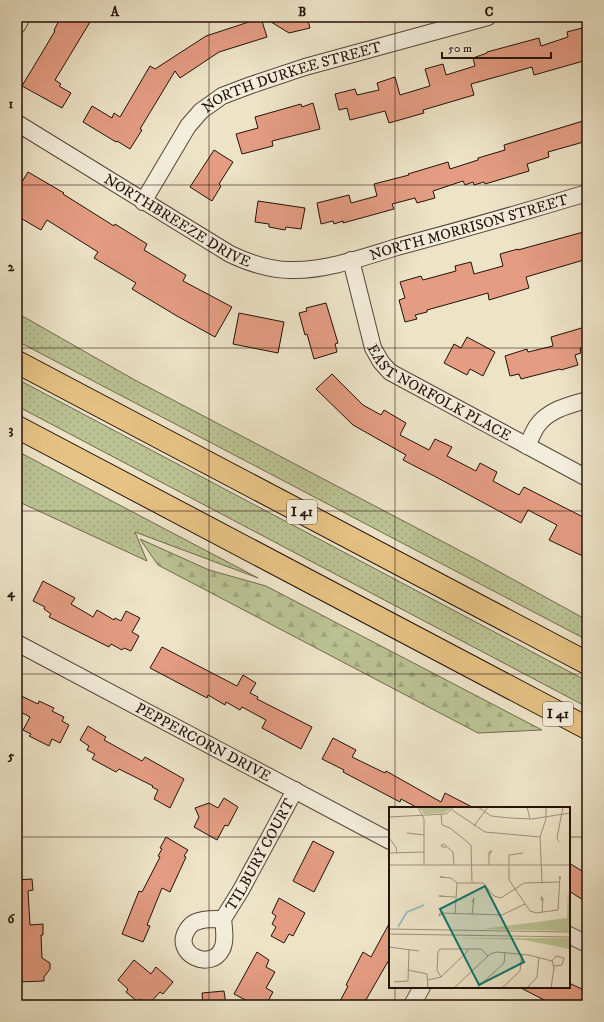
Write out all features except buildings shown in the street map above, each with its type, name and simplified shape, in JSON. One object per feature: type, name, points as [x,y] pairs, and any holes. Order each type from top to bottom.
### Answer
[{"type":"highway","name":"I 41","points":[[17,362],[587,663]]},
{"type":"highway","name":"I 41","points":[[17,426],[587,728]]},
{"type":"street","points":[[17,26],[22,17]]},
{"type":"street","name":"NORTH DURKEE STREET","points":[[143,202],[188,126],[201,111],[222,96],[305,67],[488,17]]},
{"type":"street","name":"NORTHBREEZE DRIVE","points":[[17,123],[143,202],[230,254],[254,264],[268,268],[310,270],[351,260]]},
{"type":"street","name":"NORTH MORRISON STREET","points":[[351,260],[587,193]]},
{"type":"street","name":"EAST NORFOLK PLACE","points":[[351,260],[373,348],[381,362],[390,372],[587,478]]},
{"type":"street","points":[[527,446],[537,426],[554,411],[587,400]]},
{"type":"street","name":"PEPPERCORN DRIVE","points":[[17,643],[389,840]]},
{"type":"street","name":"TILBURY COURT","points":[[223,919],[241,890],[295,790]]},
{"type":"street","points":[[570,936],[587,944]]},
{"type":"street","points":[[412,1005],[421,988]]},
{"type":"green space","points":[[17,313],[133,379],[474,558],[587,620],[587,640],[17,341]]},
{"type":"green space","points":[[17,379],[587,681],[587,707],[17,406]]},
{"type":"green space","points":[[17,451],[258,578],[135,532],[147,561],[17,501]]},
{"type":"green space","points":[[140,539],[209,570],[266,586],[542,730],[478,733],[158,565]]}]
